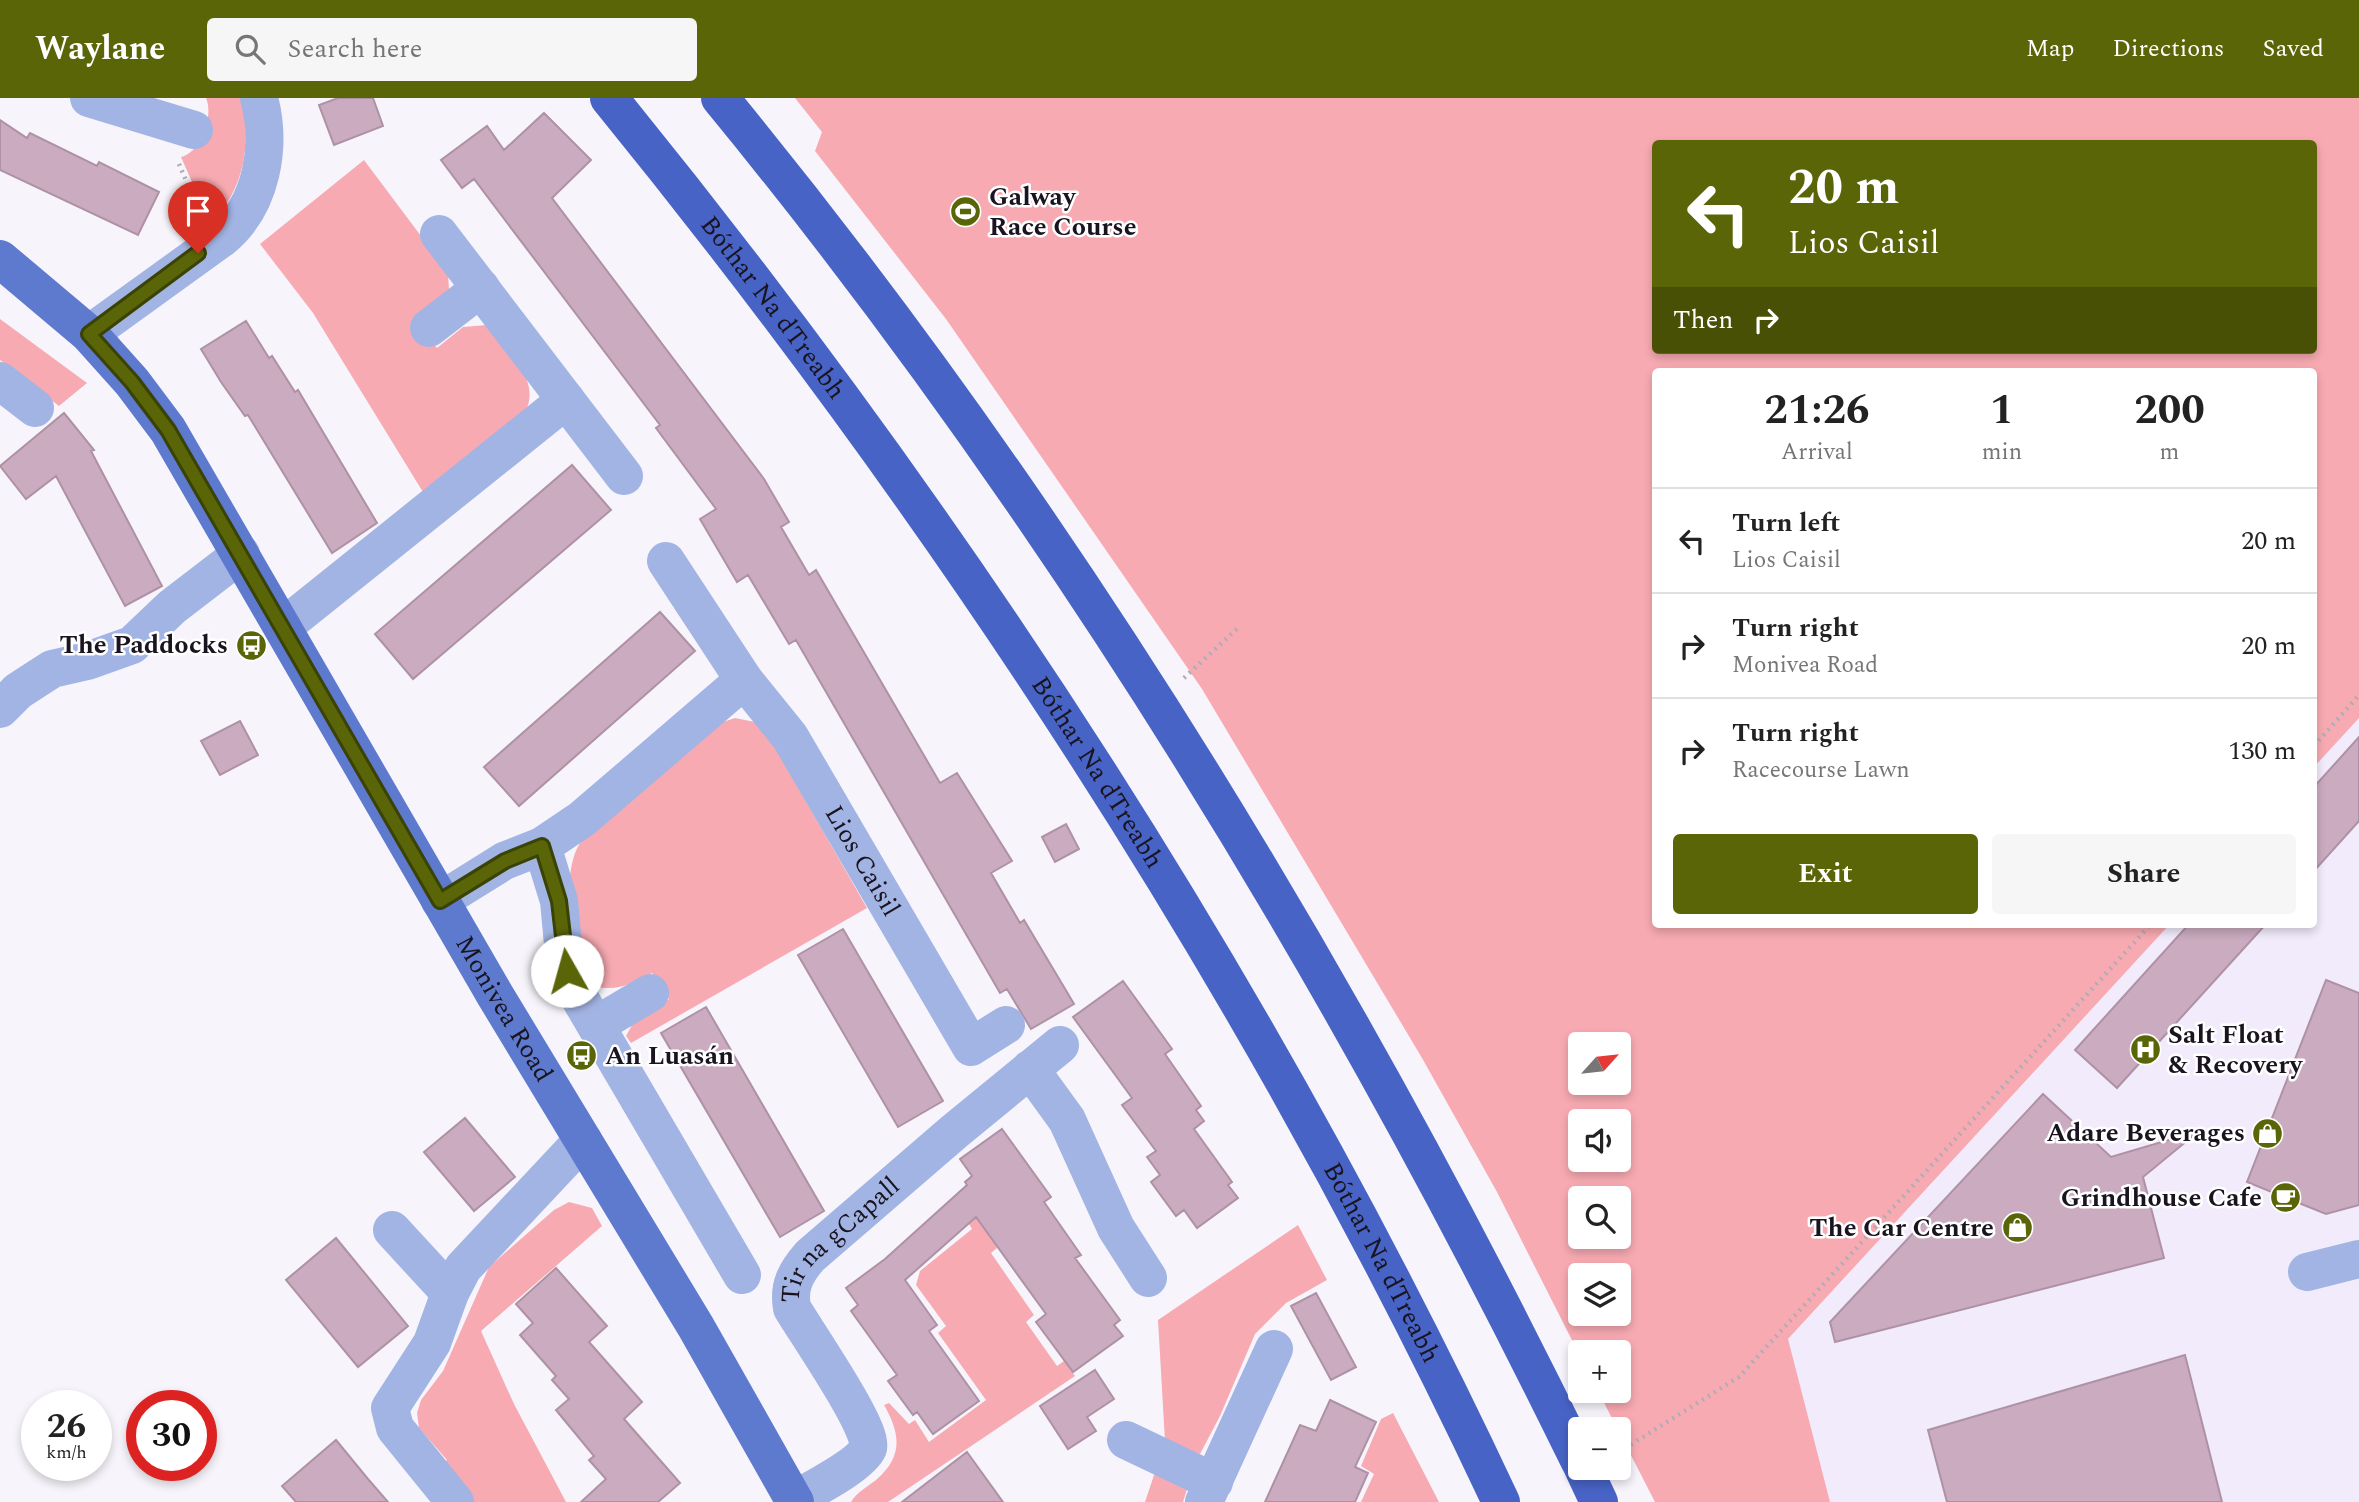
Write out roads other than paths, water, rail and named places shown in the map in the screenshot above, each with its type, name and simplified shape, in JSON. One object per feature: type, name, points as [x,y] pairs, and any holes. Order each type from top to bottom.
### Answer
[{"type":"highway","name":"Bóthar Na dTreabh","points":[[609,98],[852,411],[972,580],[1081,743],[1179,900],[1341,1188],[1500,1502]]},
{"type":"highway","points":[[720,98],[801,197],[961,412],[1042,527],[1158,703],[1245,841],[1376,1066],[1461,1223],[1568,1438]]},
{"type":"highway","points":[[1589,1480],[1599,1502]]},
{"type":"main road","name":"Monivea Road","points":[[0,259],[89,334],[132,382],[168,430],[440,901],[702,1338],[795,1501]]},
{"type":"street","points":[[89,98],[175,117]]},
{"type":"street","points":[[89,334],[213,244],[240,220],[260,175],[265,135],[259,98]]},
{"type":"street","points":[[439,234],[624,476]]},
{"type":"street","points":[[429,328],[481,288]]},
{"type":"street","points":[[283,627],[566,400]]},
{"type":"street","points":[[0,709],[18,691],[52,669],[87,661],[132,645],[172,607],[241,554]]},
{"type":"street","name":"Lios Caisil","points":[[666,561],[744,680],[790,737],[971,1047],[1006,1025]]},
{"type":"street","points":[[440,901],[505,861],[542,846],[582,819],[744,680]]},
{"type":"street","points":[[542,846],[559,901],[567,971],[743,1275]]},
{"type":"street","points":[[596,1025],[650,993]]},
{"type":"street","name":"Tir na gCapall","points":[[795,1501],[855,1462],[868,1449],[870,1441],[862,1420],[792,1308],[790,1289],[795,1276],[810,1256],[1060,1045]]},
{"type":"street","points":[[1030,1069],[1067,1120],[1115,1228],[1148,1278]]},
{"type":"street","points":[[455,1502],[395,1428],[390,1413],[393,1403],[417,1371],[432,1343],[450,1293],[472,1257],[583,1140]]},
{"type":"street","points":[[392,1230],[450,1293]]},
{"type":"street","points":[[2307,1272],[2359,1259]]},
{"type":"street","points":[[1126,1440],[1209,1492],[1274,1349]]},
{"type":"place","name":"Galway Race Course","points":[[966,212]]},
{"type":"place","name":"The Paddocks","points":[[251,645]]},
{"type":"place","name":"Salt Float & Recovery","points":[[2145,1050]]},
{"type":"place","name":"An Luasán","points":[[582,1056]]},
{"type":"place","name":"Adare Beverages","points":[[2268,1133]]},
{"type":"place","name":"Grindhouse Cafe","points":[[2285,1198]]},
{"type":"place","name":"The Car Centre","points":[[2017,1228]]}]
